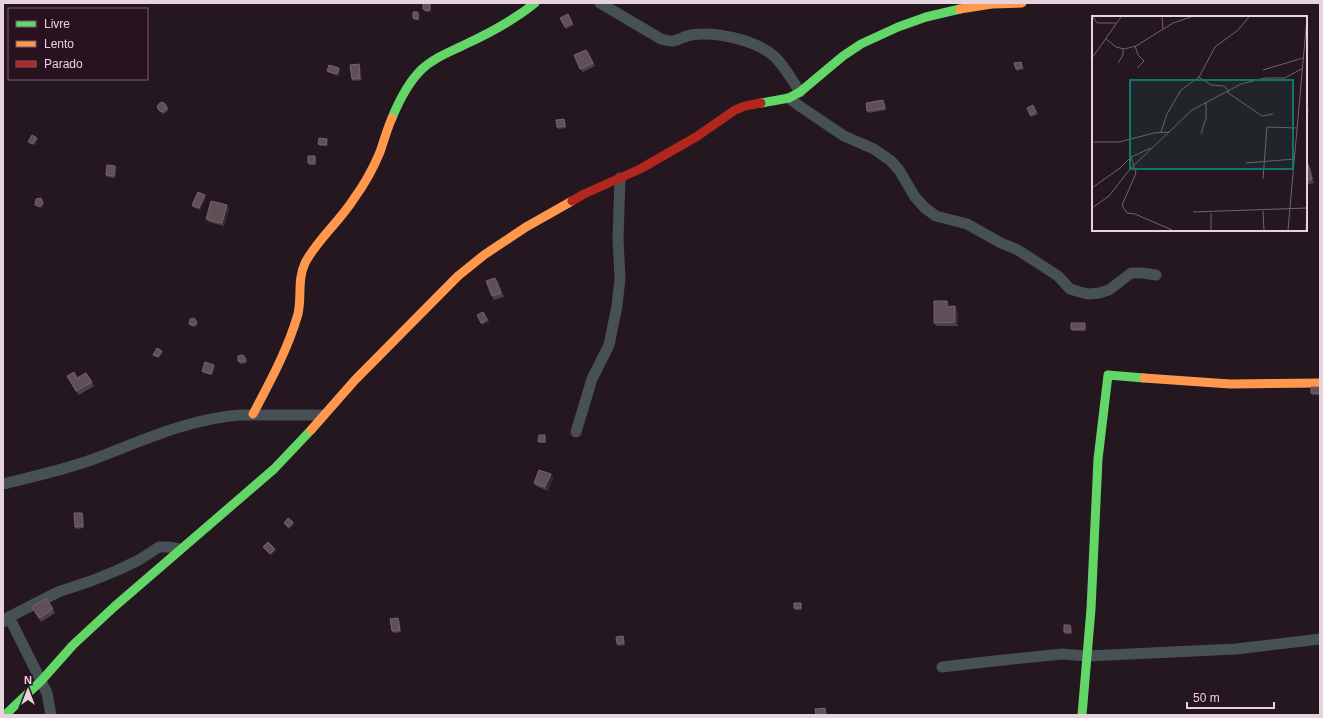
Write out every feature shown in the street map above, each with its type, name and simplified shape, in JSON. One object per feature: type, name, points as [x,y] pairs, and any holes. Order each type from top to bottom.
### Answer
[{"type":"street","points":[[253,414],[274,374],[288,342],[298,310],[302,271],[319,244],[355,199],[377,160],[391,120],[402,97],[414,78],[431,62],[442,55],[490,32],[535,3]]},
{"type":"street","points":[[600,3],[661,39],[672,41],[690,35],[716,35],[727,36],[750,43],[774,56],[785,68],[800,92]]},
{"type":"street","points":[[5,715],[41,681],[73,645],[114,607],[179,549],[274,469],[355,380],[458,276],[484,255],[559,207],[595,188],[640,169],[696,137],[734,110],[745,106],[789,98],[800,92],[820,77],[843,56],[861,44],[898,27],[926,17],[962,8],[992,4],[1022,3]]},
{"type":"street","points":[[789,98],[798,106],[844,136],[874,148],[891,161],[899,170],[915,197],[925,208],[936,216],[967,224],[1001,243],[1018,250],[1058,276],[1070,289],[1088,294],[1099,293],[1109,290],[1131,273],[1142,272],[1156,275]]},
{"type":"street","points":[[576,432],[592,379],[609,345],[617,306],[620,278],[618,239],[620,178]]},
{"type":"street","points":[[1082,715],[1087,656],[1098,459],[1108,375],[1230,384],[1320,383]]},
{"type":"street","points":[[3,484],[34,477],[90,460],[160,433],[200,421],[226,416],[253,414],[323,415]]},
{"type":"street","points":[[51,715],[47,693],[6,619],[58,592],[118,570],[139,560],[160,547],[169,546],[179,549]]},
{"type":"street","points":[[942,667],[1062,654],[1087,656],[1236,649],[1320,639]]},
{"type":"building","points":[[423,4],[430,4],[430,9],[428,11],[423,9]]},
{"type":"building","points":[[413,12],[418,12],[418,19],[413,18]]},
{"type":"building","points":[[568,14],[572,23],[565,27],[560,18]]},
{"type":"building","points":[[586,50],[593,63],[580,69],[574,55]]},
{"type":"building","points":[[1021,62],[1022,67],[1016,69],[1014,63]]},
{"type":"building","points":[[359,64],[360,78],[352,79],[350,65]]},
{"type":"building","points":[[329,65],[339,68],[337,74],[327,71]]},
{"type":"building","points":[[883,100],[885,108],[867,111],[866,103]]},
{"type":"building","points":[[162,102],[167,107],[162,112],[157,107]]},
{"type":"building","points":[[1033,105],[1036,112],[1030,115],[1027,108]]},
{"type":"building","points":[[564,119],[565,126],[557,127],[556,120]]},
{"type":"building","points":[[32,135],[37,138],[33,144],[28,142]]},
{"type":"building","points":[[319,138],[327,139],[326,145],[318,144]]},
{"type":"building","points":[[308,156],[315,156],[315,163],[308,163]]},
{"type":"building","points":[[1307,164],[1308,164],[1312,179],[1307,181]]},
{"type":"building","points":[[107,165],[115,166],[114,176],[106,175]]},
{"type":"building","points":[[198,192],[205,195],[199,208],[192,205]]},
{"type":"building","points":[[41,198],[43,203],[40,207],[35,205],[36,199]]},
{"type":"building","points":[[211,201],[227,205],[222,223],[206,219]]},
{"type":"building","points":[[495,278],[501,293],[492,296],[486,281]]},
{"type":"building","points":[[934,301],[947,301],[947,307],[955,306],[955,322],[934,323]]},
{"type":"building","points":[[483,312],[487,319],[481,323],[477,315]]},
{"type":"building","points":[[194,318],[197,322],[193,326],[189,324],[190,319]]},
{"type":"building","points":[[1071,323],[1085,323],[1085,329],[1071,329]]},
{"type":"building","points":[[157,348],[162,351],[158,357],[153,355]]},
{"type":"building","points":[[243,355],[246,359],[245,361],[238,361],[238,356]]},
{"type":"building","points":[[205,362],[214,365],[211,374],[202,371]]},
{"type":"building","points":[[74,372],[77,378],[86,373],[92,382],[76,391],[67,376]]},
{"type":"building","points":[[1311,387],[1320,387],[1320,393],[1311,393]]},
{"type":"building","points":[[539,435],[545,435],[545,442],[538,441]]},
{"type":"building","points":[[539,470],[551,474],[545,487],[534,483]]},
{"type":"building","points":[[74,513],[82,513],[83,526],[75,527]]},
{"type":"building","points":[[288,518],[293,522],[288,527],[284,523]]},
{"type":"building","points":[[268,542],[275,549],[270,554],[263,547]]},
{"type":"building","points":[[46,598],[53,609],[39,618],[32,607]]},
{"type":"building","points":[[794,603],[801,603],[801,608],[794,608]]},
{"type":"building","points":[[398,618],[400,630],[392,631],[390,619]]},
{"type":"building","points":[[1064,625],[1070,625],[1071,632],[1064,632]]},
{"type":"building","points":[[623,636],[624,643],[617,644],[616,637]]},
{"type":"building","points":[[825,708],[826,715],[816,715],[815,709]]},
{"type":"traffic: fast","points":[[392,118],[408,86],[421,70],[442,56],[502,26],[535,3]]},
{"type":"traffic: fast","points":[[761,103],[789,98],[800,92],[843,56],[861,44],[898,27],[926,17],[960,9]]},
{"type":"traffic: fast","points":[[1082,715],[1091,609],[1098,459],[1108,375],[1144,378]]},
{"type":"traffic: fast","points":[[5,715],[41,681],[73,645],[114,607],[274,469],[311,430]]},
{"type":"traffic: slow","points":[[960,9],[992,4],[1022,3]]},
{"type":"traffic: slow","points":[[253,414],[278,365],[294,327],[298,314],[300,282],[305,263],[365,183],[380,152],[392,118]]},
{"type":"traffic: slow","points":[[311,430],[355,380],[458,276],[484,255],[526,227],[572,201]]},
{"type":"traffic: slow","points":[[1144,378],[1230,384],[1320,383]]},
{"type":"traffic: jam","points":[[572,201],[584,194],[640,169],[696,137],[735,110],[745,106],[761,103]]}]
